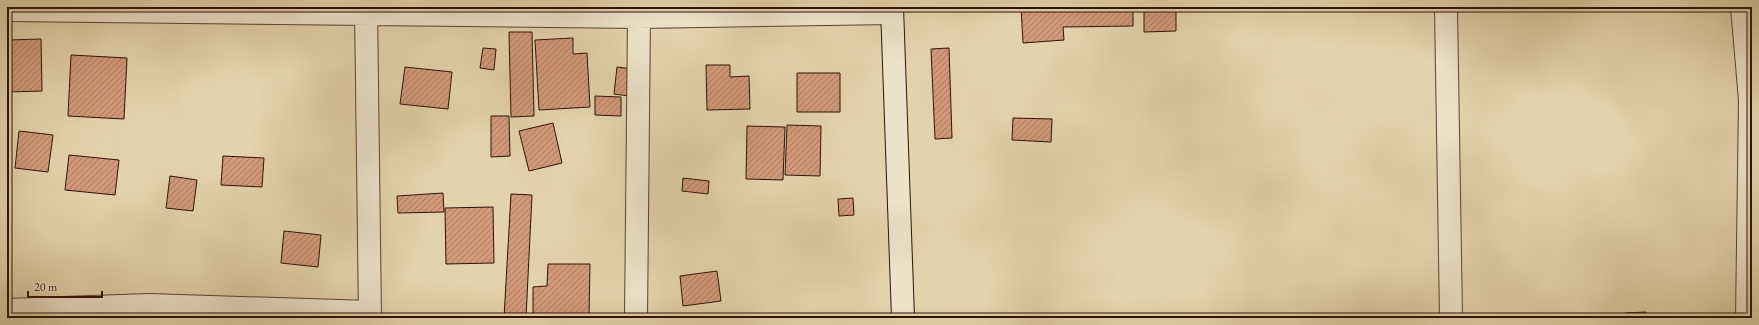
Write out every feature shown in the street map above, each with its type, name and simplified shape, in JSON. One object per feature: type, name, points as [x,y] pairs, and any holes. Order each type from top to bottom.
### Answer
[{"type":"street","points":[[1446,7],[1451,318]]},
{"type":"street","points":[[1742,7],[1750,100],[1747,318]]},
{"type":"street","points":[[7,10],[366,11],[639,17],[892,10],[903,318]]},
{"type":"street","points":[[7,310],[370,315],[366,11]]},
{"type":"street","points":[[636,318],[639,17]]},
{"type":"building","points":[[1021,7],[1133,7],[1133,26],[1063,27],[1064,40],[1023,43]]},
{"type":"building","points":[[1144,7],[1176,7],[1176,31],[1144,32]]},
{"type":"building","points":[[509,32],[532,32],[534,116],[511,117]]},
{"type":"building","points":[[573,38],[573,54],[587,53],[590,107],[539,110],[535,40]]},
{"type":"building","points":[[41,39],[42,91],[7,92],[7,40]]},
{"type":"building","points":[[483,48],[496,49],[494,70],[480,68]]},
{"type":"building","points":[[949,48],[952,138],[935,139],[931,49]]},
{"type":"building","points":[[71,55],[127,58],[124,119],[68,116]]},
{"type":"building","points":[[706,65],[730,65],[730,77],[749,76],[750,109],[707,110]]},
{"type":"building","points":[[405,67],[452,72],[448,109],[400,104]]},
{"type":"building","points":[[617,67],[633,69],[629,96],[614,94]]},
{"type":"building","points":[[797,73],[840,73],[840,112],[797,112]]},
{"type":"building","points":[[595,96],[621,97],[621,116],[595,115]]},
{"type":"building","points":[[491,116],[509,116],[510,156],[491,157]]},
{"type":"building","points":[[1013,118],[1052,119],[1051,142],[1012,140]]},
{"type":"building","points":[[553,123],[562,163],[529,171],[519,131]]},
{"type":"building","points":[[787,125],[821,126],[820,176],[785,175]]},
{"type":"building","points":[[747,126],[785,127],[783,180],[746,179]]},
{"type":"building","points":[[19,131],[53,135],[48,172],[15,168]]},
{"type":"building","points":[[69,155],[119,160],[115,195],[65,190]]},
{"type":"building","points":[[223,156],[264,158],[262,187],[221,185]]},
{"type":"building","points":[[170,176],[197,180],[193,211],[166,208]]},
{"type":"building","points":[[683,178],[709,181],[708,194],[682,191]]},
{"type":"building","points":[[443,193],[444,212],[398,213],[397,196]]},
{"type":"building","points":[[511,194],[532,195],[526,318],[504,318]]},
{"type":"building","points":[[853,198],[854,215],[839,216],[838,199]]},
{"type":"building","points":[[493,207],[494,263],[446,264],[445,208]]},
{"type":"building","points":[[284,231],[321,235],[318,267],[281,263]]},
{"type":"building","points":[[548,264],[590,264],[589,318],[533,318],[533,287],[547,286]]},
{"type":"building","points":[[717,271],[721,301],[683,306],[680,276]]},
{"type":"building","points":[[1646,312],[1647,318],[1625,318],[1625,313]]}]
